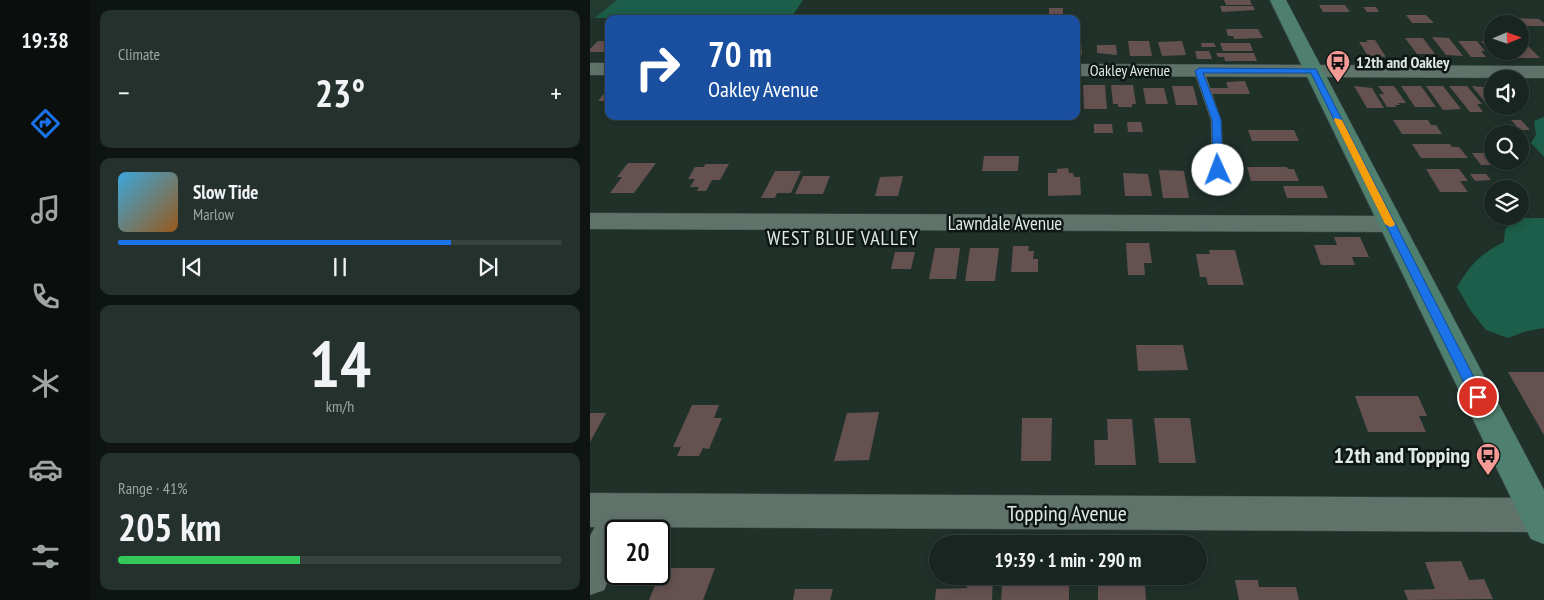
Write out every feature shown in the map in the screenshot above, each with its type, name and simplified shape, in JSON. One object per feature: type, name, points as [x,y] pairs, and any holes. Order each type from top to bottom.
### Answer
[{"type":"street","points":[[1278,0],[1390,224],[1542,519]]},
{"type":"street","points":[[590,69],[605,69]]},
{"type":"street","name":"Oakley Avenue","points":[[1080,70],[1544,72]]},
{"type":"street","name":"Lawndale Avenue","points":[[590,222],[1390,224]]},
{"type":"street","points":[[590,576],[606,510]]},
{"type":"street","name":"Topping Avenue","points":[[606,510],[1542,519]]},
{"type":"lane","points":[[1199,71],[1216,120],[1218,170]]},
{"type":"shaded area","points":[[590,0],[617,0],[595,18],[590,18]]},
{"type":"green space","points":[[617,0],[803,0],[793,15],[605,15],[605,18],[595,18]]},
{"type":"green space","points":[[1544,117],[1544,157],[1531,143],[1536,135],[1534,121]]},
{"type":"green space","points":[[1529,218],[1544,218],[1544,328],[1527,331],[1508,338],[1486,330],[1471,311],[1457,287],[1477,260],[1504,242],[1505,229],[1510,225],[1529,225]]},
{"type":"building","points":[[1224,0],[1250,0],[1252,5],[1226,5]]},
{"type":"building","points":[[1319,5],[1345,5],[1350,12],[1323,12]]},
{"type":"building","points":[[1220,6],[1253,6],[1255,10],[1222,12]]},
{"type":"building","points":[[1363,7],[1376,7],[1379,12],[1367,12]]},
{"type":"building","points":[[1049,8],[1063,8],[1063,15],[1049,15]]},
{"type":"building","points":[[1406,15],[1426,15],[1434,23],[1412,23]]},
{"type":"building","points":[[1529,19],[1539,19],[1544,23],[1544,26],[1529,26]]},
{"type":"building","points":[[1226,29],[1258,29],[1263,38],[1234,39],[1233,36],[1228,36]]},
{"type":"building","points":[[1432,37],[1449,38],[1463,56],[1446,55]]},
{"type":"building","points":[[1405,38],[1423,38],[1435,54],[1417,54]]},
{"type":"building","points":[[1366,40],[1375,40],[1386,57],[1368,56],[1359,42],[1368,42]]},
{"type":"building","points":[[598,41],[605,41],[605,52],[590,52],[590,49]]},
{"type":"building","points":[[1080,41],[1081,41],[1082,55],[1080,55]]},
{"type":"building","points":[[1128,41],[1149,41],[1152,56],[1130,56]]},
{"type":"building","points":[[1182,41],[1186,55],[1162,56],[1158,42]]},
{"type":"building","points":[[1458,41],[1477,41],[1484,50],[1481,51],[1484,57],[1471,57]]},
{"type":"building","points":[[1201,43],[1214,43],[1216,47],[1202,47]]},
{"type":"building","points":[[1220,43],[1250,43],[1253,51],[1223,51]]},
{"type":"building","points":[[1097,45],[1116,45],[1117,55],[1097,53]]},
{"type":"building","points":[[1529,47],[1540,58],[1529,58]]},
{"type":"building","points":[[1195,51],[1209,51],[1212,59],[1197,59]]},
{"type":"building","points":[[1216,53],[1254,53],[1257,61],[1225,61],[1224,57],[1218,57]]},
{"type":"building","points":[[1245,81],[1250,94],[1211,94],[1209,88],[1228,88],[1226,82]]},
{"type":"building","points":[[1083,85],[1105,85],[1107,109],[1084,109]]},
{"type":"building","points":[[1111,85],[1133,85],[1136,104],[1132,104],[1132,107],[1118,107],[1118,104],[1113,104]]},
{"type":"building","points":[[1172,86],[1193,86],[1198,105],[1176,105]]},
{"type":"building","points":[[1354,86],[1372,88],[1384,108],[1367,108]]},
{"type":"building","points":[[1378,86],[1394,86],[1406,103],[1398,103],[1400,105],[1395,105],[1396,107],[1387,107],[1379,94],[1384,94]]},
{"type":"building","points":[[1401,86],[1421,86],[1436,107],[1415,107]]},
{"type":"building","points":[[1426,86],[1443,86],[1461,109],[1443,110]]},
{"type":"building","points":[[1449,86],[1467,86],[1482,104],[1477,104],[1483,112],[1470,112]]},
{"type":"building","points":[[1472,86],[1484,87],[1484,101]]},
{"type":"building","points":[[1143,88],[1164,88],[1168,104],[1146,104]]},
{"type":"building","points":[[605,92],[605,101],[598,101]]},
{"type":"building","points":[[1393,120],[1428,120],[1431,125],[1436,125],[1442,134],[1402,134]]},
{"type":"building","points":[[1511,120],[1521,120],[1526,125],[1516,125]]},
{"type":"building","points":[[1127,122],[1141,122],[1143,132],[1128,132]]},
{"type":"building","points":[[1094,124],[1112,124],[1113,133],[1094,133]]},
{"type":"building","points":[[1248,130],[1294,130],[1299,141],[1252,141]]},
{"type":"building","points":[[1412,144],[1450,144],[1452,147],[1459,147],[1468,158],[1421,158]]},
{"type":"building","points":[[1472,153],[1484,153],[1484,165],[1481,165]]},
{"type":"building","points":[[984,156],[1019,156],[1018,171],[982,171]]},
{"type":"building","points":[[628,163],[656,163],[634,193],[610,193],[622,177],[617,177]]},
{"type":"building","points":[[705,164],[729,164],[720,180],[712,180],[706,191],[697,191],[699,187],[690,187],[695,179],[688,179],[695,167],[704,167]]},
{"type":"building","points":[[1247,167],[1287,167],[1288,169],[1294,169],[1299,181],[1251,181]]},
{"type":"building","points":[[1068,168],[1069,173],[1073,173],[1074,177],[1080,177],[1081,195],[1048,196],[1048,173],[1057,173],[1057,169]]},
{"type":"building","points":[[1426,169],[1459,169],[1468,181],[1460,181],[1468,192],[1440,192]]},
{"type":"building","points":[[1159,170],[1184,171],[1189,198],[1163,198]]},
{"type":"building","points":[[775,171],[801,171],[791,193],[777,193],[775,198],[761,198]]},
{"type":"building","points":[[1123,173],[1148,174],[1152,196],[1125,196]]},
{"type":"building","points":[[1470,174],[1486,174],[1491,180],[1484,180],[1475,181]]},
{"type":"building","points":[[803,176],[830,176],[823,194],[795,194]]},
{"type":"building","points":[[903,176],[898,196],[875,196],[880,177]]},
{"type":"building","points":[[1283,186],[1323,186],[1328,198],[1287,198]]},
{"type":"building","points":[[1334,237],[1360,237],[1369,257],[1352,257],[1355,265],[1321,265],[1314,245],[1337,245]]},
{"type":"building","points":[[1126,243],[1149,243],[1152,263],[1144,263],[1145,275],[1128,275]]},
{"type":"building","points":[[1013,246],[1029,246],[1028,251],[1034,251],[1033,259],[1038,259],[1038,272],[1011,272]]},
{"type":"building","points":[[935,248],[960,248],[956,279],[929,279]]},
{"type":"building","points":[[970,248],[999,248],[995,281],[965,281]]},
{"type":"building","points":[[1209,250],[1235,250],[1244,285],[1208,285],[1206,277],[1200,277],[1196,254],[1210,254]]},
{"type":"building","points":[[895,252],[915,252],[911,269],[891,269]]},
{"type":"building","points":[[1136,345],[1183,345],[1188,370],[1138,371]]},
{"type":"building","points":[[1508,372],[1544,372],[1544,435]]},
{"type":"building","points":[[1355,396],[1418,396],[1427,416],[1419,416],[1426,432],[1368,432]]},
{"type":"building","points":[[692,405],[719,405],[714,418],[722,418],[709,449],[703,448],[699,456],[677,456],[681,447],[673,447]]},
{"type":"building","points":[[879,412],[869,460],[834,461],[847,413]]},
{"type":"building","points":[[590,413],[606,413],[590,442]]},
{"type":"building","points":[[1022,418],[1052,418],[1051,461],[1021,461]]},
{"type":"building","points":[[1154,418],[1190,418],[1196,463],[1159,463]]},
{"type":"building","points":[[1107,419],[1132,419],[1136,465],[1095,465],[1094,440],[1108,440]]},
{"type":"building","points":[[1461,561],[1469,580],[1484,579],[1493,599],[1408,600],[1404,590],[1435,589],[1425,562]]},
{"type":"building","points":[[670,568],[715,568],[703,600],[649,600],[655,585],[670,585]]},
{"type":"building","points":[[1235,580],[1258,580],[1259,587],[1296,587],[1299,600],[1239,600]]},
{"type":"building","points":[[967,585],[993,585],[992,600],[935,600],[936,589],[967,588]]},
{"type":"building","points":[[1069,585],[1069,600],[1001,600],[1002,586]]},
{"type":"building","points":[[1098,586],[1145,586],[1146,600],[1098,600]]},
{"type":"building","points":[[795,589],[833,589],[830,600],[793,600]]},
{"type":"slow traffic","points":[[1338,120],[1390,224]]},
{"type":"place","name":"12th and Oakley","points":[[1338,83]]},
{"type":"place","name":"12th and Topping","points":[[1488,476]]},
{"type":"district","name":"WEST BLUE VALLEY","points":[[843,238]]},
{"type":"route","points":[[1218,170],[1216,120],[1199,71],[1313,71],[1478,397]]}]
